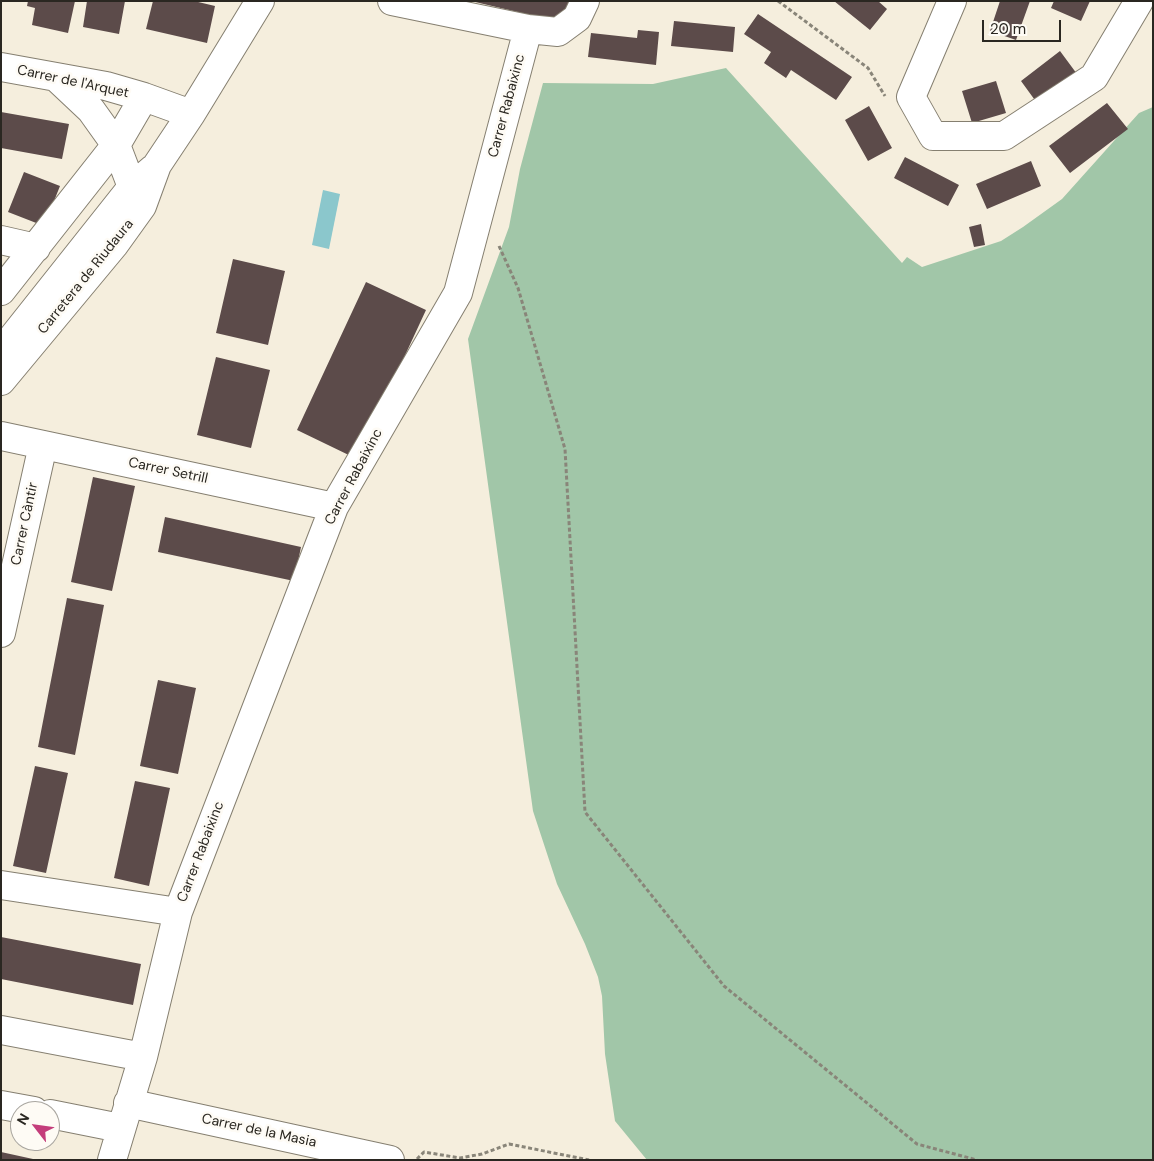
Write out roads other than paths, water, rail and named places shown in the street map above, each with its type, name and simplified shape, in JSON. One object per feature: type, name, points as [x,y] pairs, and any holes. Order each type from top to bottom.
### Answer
[{"type":"street","name":"Carretera de Riudaura","points":[[1,381],[114,245],[142,206],[158,165],[260,1]]},
{"type":"street","points":[[392,1],[528,29],[558,32],[577,18],[585,1]]},
{"type":"street","points":[[952,1],[911,97],[933,136],[1004,136],[1094,77],[1139,1]]},
{"type":"street","name":"Carrer Rabaixinc","points":[[112,1160],[143,1057],[178,912],[334,507],[458,294],[528,29]]},
{"type":"street","name":"Carrer de l'Arquet","points":[[1,67],[106,86],[191,114]]},
{"type":"street","points":[[56,78],[90,110],[116,145],[132,187]]},
{"type":"street","points":[[1,290],[116,145],[144,97]]},
{"type":"street","name":"Carretera de Riudaura","points":[[1,352],[132,187],[158,165]]},
{"type":"street","points":[[1,240],[36,248]]},
{"type":"street","name":"Carrer Setrill","points":[[1,436],[334,507]]},
{"type":"street","name":"Carrer Càntir","points":[[1,633],[43,445]]},
{"type":"street","points":[[1,885],[178,912]]},
{"type":"street","points":[[1,1030],[143,1057]]},
{"type":"street","name":"Carrer de la Masia","points":[[60,1114],[124,1115],[390,1160]]},
{"type":"water","points":[[323,190],[340,194],[329,249],[312,245]]}]
